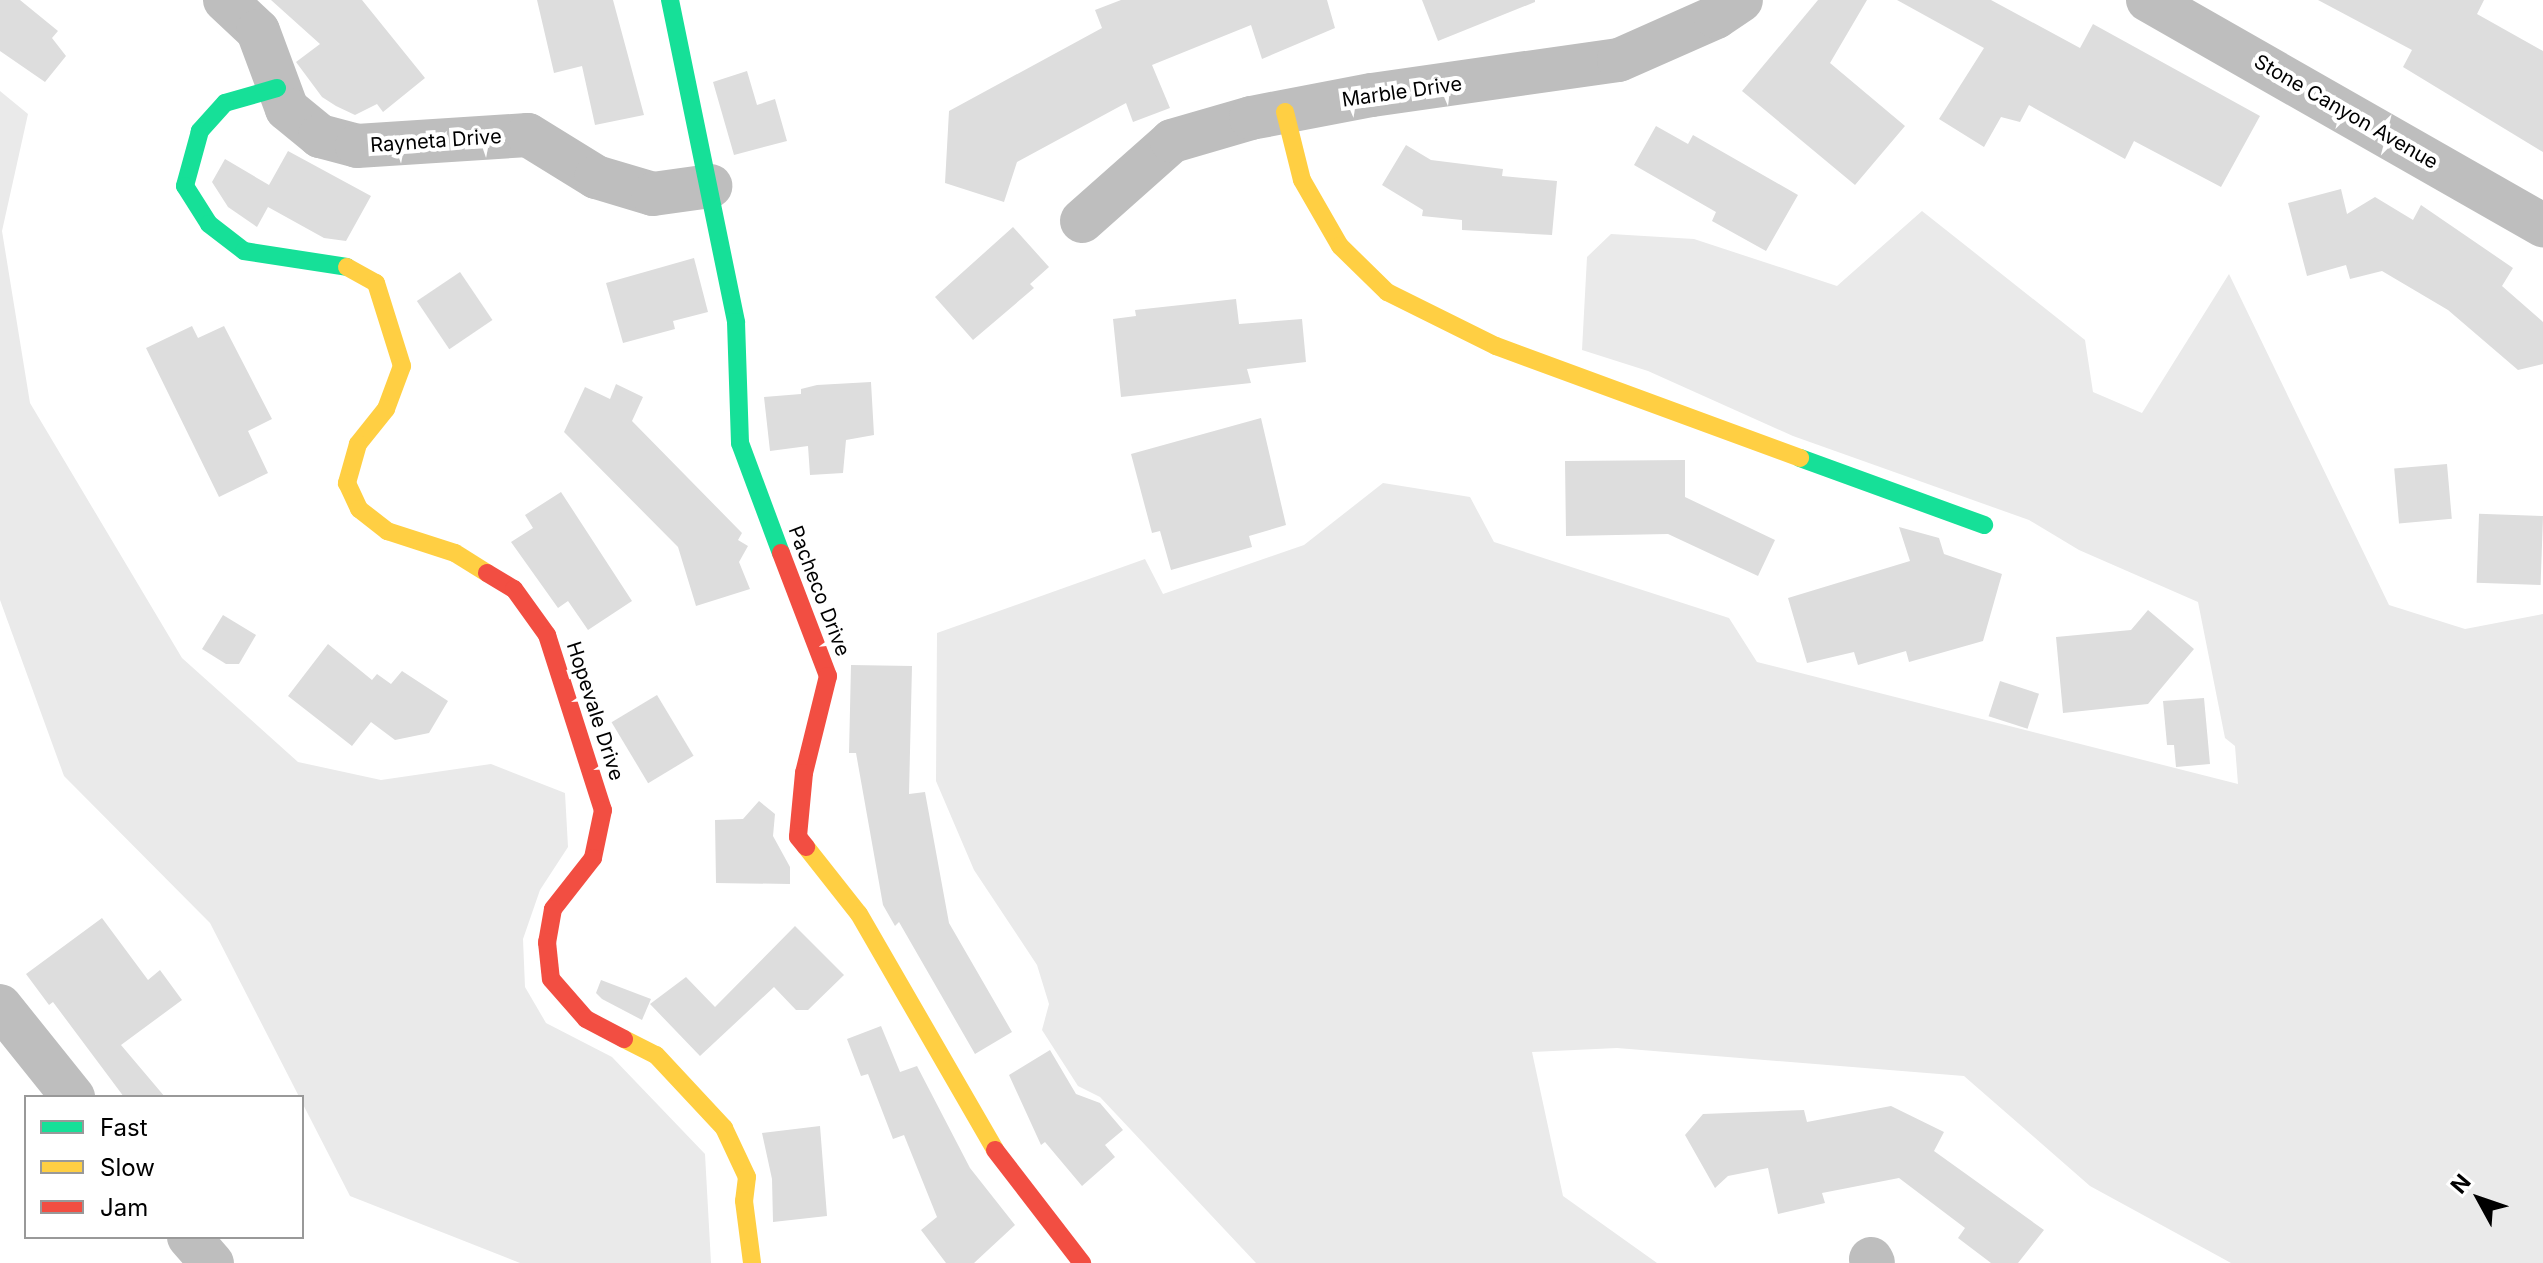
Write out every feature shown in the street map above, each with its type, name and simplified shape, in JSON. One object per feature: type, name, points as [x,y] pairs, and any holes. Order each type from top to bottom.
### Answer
[{"type":"street","name":"Rayneta Drive","points":[[225,0],[258,31],[287,109],[311,129],[357,146],[528,135],[596,177],[653,194],[710,186]]},
{"type":"street","name":"Pacheco Drive","points":[[670,0],[736,322],[740,443],[828,676],[827,696],[804,773],[798,837],[859,914],[996,1152],[1082,1263]]},
{"type":"street","name":"Marble Drive","points":[[1082,221],[1172,141],[1285,112],[1619,60],[1716,17],[1741,0]]},
{"type":"street","name":"Stone Canyon Avenue","points":[[2148,0],[2543,225]]},
{"type":"street","name":"Hopevale Drive","points":[[277,88],[225,103],[200,131],[185,186],[209,224],[244,251],[355,268],[376,283],[391,319],[402,366],[386,409],[358,444],[347,483],[359,509],[387,531],[455,553],[514,589],[547,635],[603,810],[593,858],[553,909],[547,942],[551,979],[586,1019],[656,1055],[724,1128],[747,1177],[744,1201],[752,1263]]},
{"type":"street","points":[[1285,112],[1302,180],[1340,246],[1387,292],[1496,346],[1984,525]]},
{"type":"street","points":[[0,1006],[71,1095]]},
{"type":"street","points":[[191,1239],[212,1263]]},
{"type":"shaded area","points":[[0,91],[28,114],[2,231],[30,403],[182,658],[298,762],[381,780],[491,764],[565,793],[568,847],[540,890],[523,939],[525,987],[546,1023],[612,1057],[705,1154],[711,1263],[520,1263],[350,1196],[304,1106],[304,1095],[298,1095],[210,923],[64,776],[0,600]]},
{"type":"shaded area","points":[[1922,211],[2085,340],[2093,392],[2142,413],[2229,274],[2389,605],[2465,629],[2543,614],[2543,1263],[2231,1263],[2090,1186],[1964,1076],[1617,1048],[1532,1052],[1563,1196],[1657,1263],[1256,1263],[1100,1097],[1078,1086],[1042,1030],[1049,1004],[1037,965],[974,870],[936,781],[937,633],[1145,559],[1163,594],[1304,545],[1383,483],[1470,497],[1494,542],[1729,618],[1757,662],[2238,784],[2235,746],[2225,738],[2198,602],[2079,550],[2029,520],[1793,436],[1648,371],[1582,350],[1587,257],[1611,234],[1694,239],[1837,286]]},
{"type":"building","points":[[0,0],[20,0],[58,31],[52,38],[66,56],[45,82],[0,51]]},
{"type":"building","points":[[271,0],[362,0],[425,78],[383,112],[377,104],[355,115],[336,106],[322,97],[296,62],[320,44]]},
{"type":"building","points":[[537,0],[613,0],[644,115],[595,125],[582,66],[554,73]]},
{"type":"building","points":[[1121,0],[1327,0],[1335,28],[1262,59],[1251,25],[1152,65],[1170,108],[1133,122],[1126,103],[1017,162],[1004,202],[945,183],[949,111],[1102,28],[1095,10]]},
{"type":"building","points":[[1422,0],[1535,0],[1535,2],[1438,41]]},
{"type":"building","points":[[1818,0],[1867,0],[1830,63],[1905,126],[1855,185],[1742,91]]},
{"type":"building","points":[[1897,0],[1991,0],[2080,48],[2093,24],[2260,116],[2221,187],[2134,141],[2125,159],[2029,105],[2020,122],[2001,117],[1984,147],[1939,119],[1984,48]]},
{"type":"building","points":[[2318,0],[2484,0],[2477,14],[2543,51],[2543,152],[2403,67],[2412,50]]},
{"type":"building","points":[[747,71],[757,105],[775,99],[787,141],[734,155],[713,82]]},
{"type":"building","points":[[1656,126],[1688,144],[1693,135],[1798,195],[1766,251],[1712,221],[1716,212],[1634,165]]},
{"type":"building","points":[[1406,145],[1431,160],[1503,169],[1502,176],[1557,181],[1552,235],[1462,230],[1462,220],[1422,216],[1423,210],[1382,185]]},
{"type":"building","points":[[288,151],[371,196],[346,241],[324,238],[268,207],[257,227],[228,207],[212,182],[225,159],[269,185]]},
{"type":"building","points":[[2341,189],[2347,214],[2375,197],[2413,220],[2421,205],[2513,268],[2502,286],[2543,322],[2543,364],[2518,370],[2448,310],[2382,271],[2350,279],[2346,265],[2307,276],[2288,203]]},
{"type":"building","points":[[1013,227],[1049,267],[1030,284],[1034,288],[973,340],[935,297]]},
{"type":"building","points":[[694,258],[708,312],[673,321],[675,329],[623,343],[606,283]]},
{"type":"building","points":[[460,272],[492,320],[449,349],[417,301]]},
{"type":"building","points":[[1236,299],[1239,324],[1302,319],[1306,362],[1247,369],[1251,383],[1121,397],[1113,319],[1136,316],[1135,310]]},
{"type":"building","points":[[192,326],[198,338],[224,326],[272,419],[248,431],[268,473],[219,497],[146,348]]},
{"type":"building","points":[[871,382],[874,435],[846,440],[843,473],[810,475],[808,446],[770,451],[764,397],[801,394],[801,389],[817,385]]},
{"type":"building","points":[[616,384],[643,397],[632,421],[742,533],[738,540],[748,546],[739,562],[750,589],[696,606],[678,547],[564,432],[585,387],[610,399]]},
{"type":"building","points":[[1261,418],[1286,525],[1249,536],[1252,547],[1171,570],[1160,531],[1152,533],[1131,454]]},
{"type":"building","points":[[1685,460],[1685,497],[1775,540],[1758,576],[1668,534],[1566,536],[1565,461]]},
{"type":"building","points":[[2447,464],[2452,519],[2399,523],[2394,469]]},
{"type":"building","points":[[561,492],[632,601],[588,630],[568,601],[558,608],[511,542],[533,528],[525,515]]},
{"type":"building","points":[[2479,514],[2543,516],[2541,585],[2477,583]]},
{"type":"building","points":[[1899,527],[1939,538],[1944,554],[2002,574],[1983,641],[1909,662],[1906,651],[1858,665],[1854,652],[1807,663],[1788,598],[1910,561]]},
{"type":"building","points":[[2148,610],[2194,649],[2148,704],[2063,713],[2056,637],[2131,630]]},
{"type":"building","points":[[223,615],[256,635],[239,664],[226,664],[202,649]]},
{"type":"building","points":[[328,644],[372,680],[377,674],[391,684],[402,671],[448,701],[429,733],[395,740],[371,722],[352,746],[288,696]]},
{"type":"building","points":[[851,665],[912,666],[909,794],[925,792],[949,923],[1012,1032],[975,1054],[899,922],[895,926],[883,905],[856,753],[849,753]]},
{"type":"building","points":[[2000,681],[2039,694],[2028,729],[1989,716]]},
{"type":"building","points":[[657,695],[694,756],[648,783],[612,722]]},
{"type":"building","points":[[2204,698],[2210,764],[2176,767],[2174,745],[2167,745],[2163,701]]},
{"type":"building","points":[[759,801],[775,814],[773,836],[790,867],[790,884],[716,883],[715,820],[743,819]]},
{"type":"building","points":[[102,918],[148,980],[160,970],[182,1000],[121,1045],[163,1095],[123,1095],[53,1002],[49,1005],[26,974]]},
{"type":"building","points":[[795,926],[844,975],[808,1010],[796,1010],[774,987],[700,1056],[650,1004],[686,977],[715,1007]]},
{"type":"building","points":[[601,980],[651,999],[642,1020],[602,999],[596,993]]},
{"type":"building","points":[[881,1026],[900,1072],[917,1066],[970,1168],[1015,1225],[974,1263],[946,1263],[921,1230],[937,1217],[904,1135],[893,1139],[868,1074],[861,1076],[847,1039]]},
{"type":"building","points":[[1050,1050],[1076,1094],[1100,1103],[1123,1130],[1105,1145],[1115,1157],[1082,1186],[1045,1142],[1041,1145],[1009,1075]]},
{"type":"building","points":[[1891,1106],[1944,1132],[1934,1151],[2044,1230],[2018,1263],[1991,1263],[1958,1238],[1965,1228],[1899,1178],[1822,1193],[1825,1203],[1778,1214],[1768,1168],[1728,1176],[1715,1188],[1685,1135],[1703,1114],[1804,1110],[1807,1122]]},
{"type":"building","points":[[820,1126],[827,1216],[773,1222],[772,1179],[762,1133]]},
{"type":"traffic: fast","points":[[670,0],[736,322],[740,443],[781,553]]},
{"type":"traffic: fast","points":[[277,88],[225,103],[200,131],[185,186],[209,224],[244,251],[347,267]]},
{"type":"traffic: fast","points":[[1800,458],[1984,525]]},
{"type":"traffic: slow","points":[[1285,112],[1302,180],[1340,246],[1387,292],[1496,346],[1800,458]]},
{"type":"traffic: slow","points":[[347,267],[376,283],[402,366],[386,409],[358,444],[347,483],[359,509],[387,531],[455,553],[487,573]]},
{"type":"traffic: slow","points":[[806,847],[859,914],[995,1150]]},
{"type":"traffic: slow","points":[[624,1039],[656,1055],[724,1128],[747,1177],[744,1201],[752,1263]]},
{"type":"traffic: jam","points":[[781,553],[828,676],[804,773],[798,837],[806,847]]},
{"type":"traffic: jam","points":[[487,573],[514,589],[547,635],[603,810],[593,858],[553,909],[547,942],[551,979],[586,1019],[624,1039]]},
{"type":"traffic: jam","points":[[995,1150],[1082,1263]]}]
